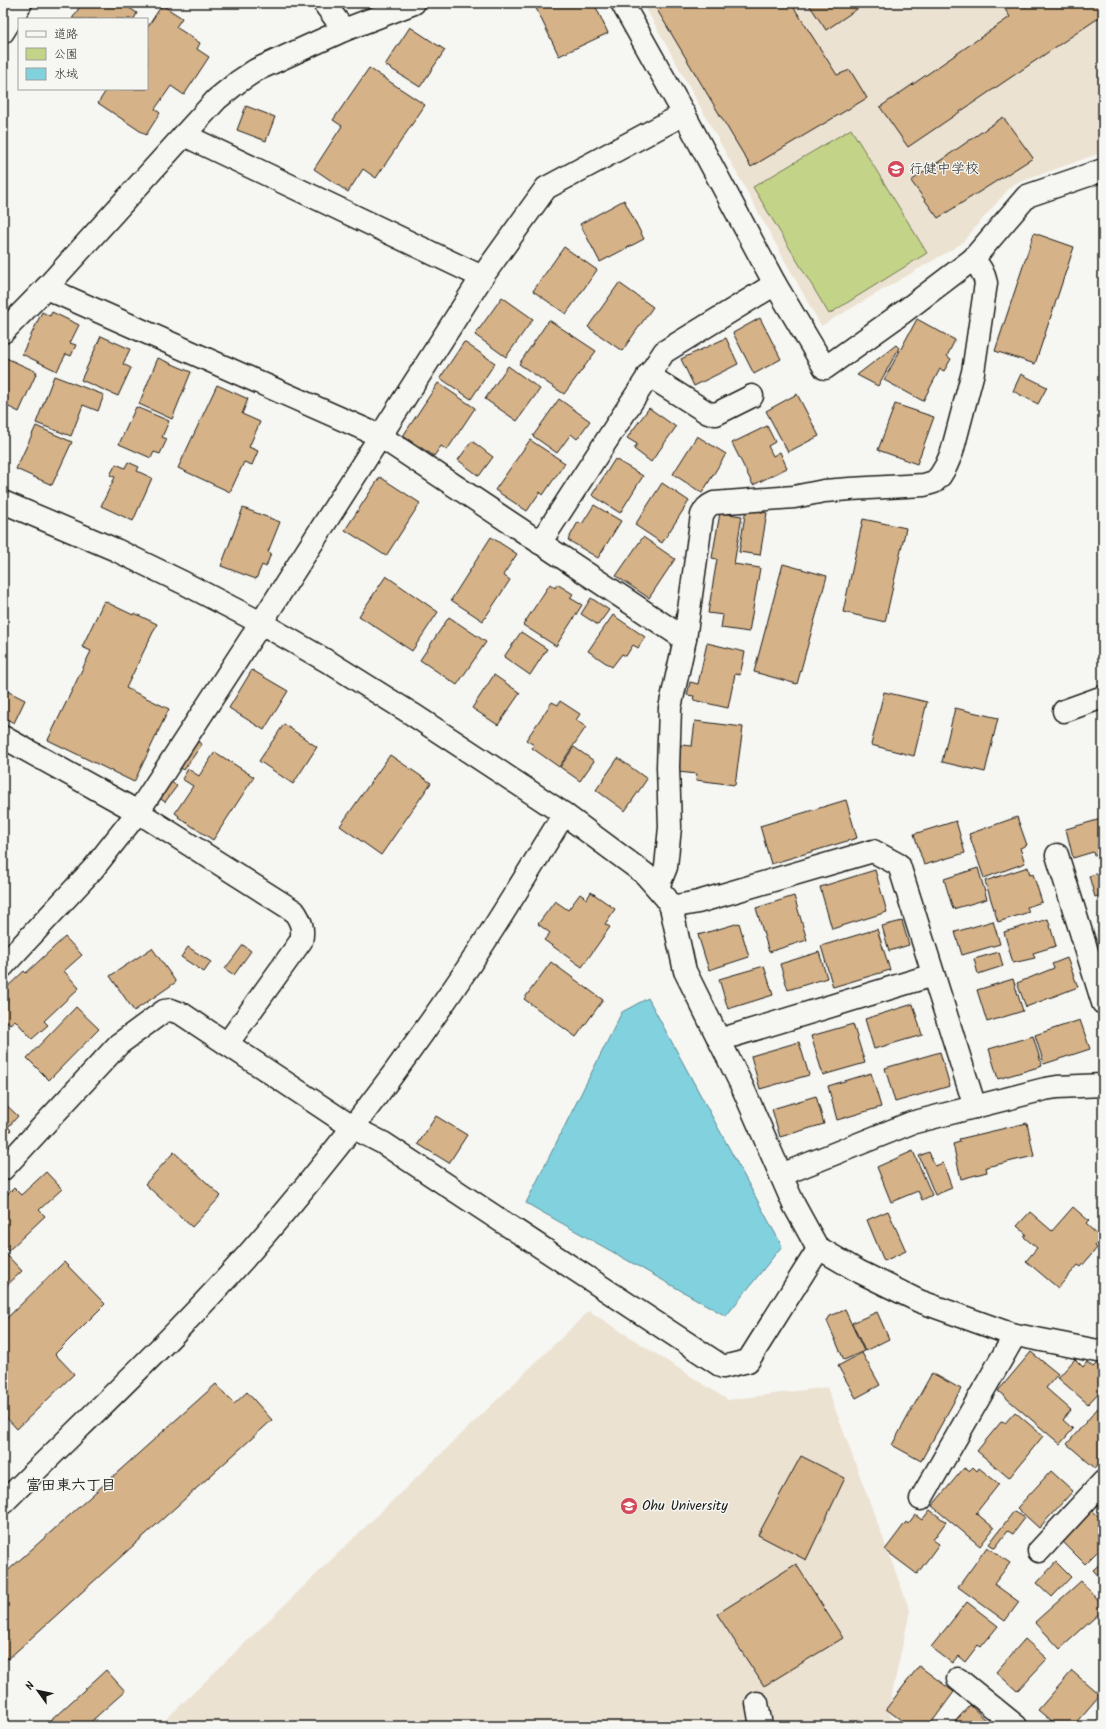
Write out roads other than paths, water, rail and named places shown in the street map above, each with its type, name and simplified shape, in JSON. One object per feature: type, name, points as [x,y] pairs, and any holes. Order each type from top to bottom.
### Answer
[{"type":"street","points":[[324,3],[344,30]]},
{"type":"street","points":[[3,332],[46,288],[184,134],[218,99],[238,82],[256,70],[344,30],[414,3]]},
{"type":"street","points":[[622,3],[684,114],[775,284],[825,368],[902,314],[973,259],[1027,196],[1103,170]]},
{"type":"street","points":[[3,32],[17,4]]},
{"type":"street","points":[[3,966],[93,869],[138,812],[261,623],[482,277],[546,188],[684,114]]},
{"type":"street","points":[[184,134],[482,277]]},
{"type":"street","points":[[658,887],[666,868],[670,827],[668,767],[670,708],[685,639],[702,515],[707,506],[714,503],[794,497],[824,491],[924,486],[934,482],[946,466],[952,452],[970,387],[983,313],[986,283],[985,275],[973,259]]},
{"type":"street","points":[[540,543],[664,352],[775,284]]},
{"type":"street","points":[[46,288],[380,436],[685,639]]},
{"type":"street","points":[[648,375],[708,413],[716,414],[752,396]]},
{"type":"street","points":[[3,502],[116,550],[261,623],[412,714],[564,814],[645,874],[658,887],[671,907],[677,941],[685,971],[742,1086],[794,1205],[819,1248],[858,1271],[919,1301],[1015,1335],[1103,1352]]},
{"type":"street","points":[[1064,711],[1103,697]]},
{"type":"street","points":[[3,737],[138,812],[294,911],[299,919],[303,934],[301,941],[227,1044]]},
{"type":"street","points":[[3,1503],[184,1323],[269,1230],[352,1127],[455,987],[564,814]]},
{"type":"street","points":[[671,907],[698,902],[873,851],[899,864],[975,1107]]},
{"type":"street","points":[[1057,855],[1103,1003]]},
{"type":"street","points":[[719,1040],[933,975]]},
{"type":"street","points":[[3,1169],[119,1044],[159,1014],[171,1010],[182,1014],[352,1127],[383,1143],[723,1367],[748,1361],[819,1248]]},
{"type":"street","points":[[781,1175],[911,1123],[1057,1087],[1103,1085]]},
{"type":"street","points":[[921,1499],[1015,1335]]},
{"type":"street","points":[[1039,1551],[1103,1482]]},
{"type":"street","points":[[958,1679],[1016,1726]]},
{"type":"street","points":[[757,1703],[761,1726]]},
{"type":"water","points":[[648,998],[782,1246],[726,1316],[526,1203],[622,1012]]},
{"type":"place","name":"行健中学校","points":[[896,169]]},
{"type":"place","name":"Ohu University","points":[[629,1506]]},
{"type":"district","name":"富田東六丁目","points":[[71,1486]]}]
